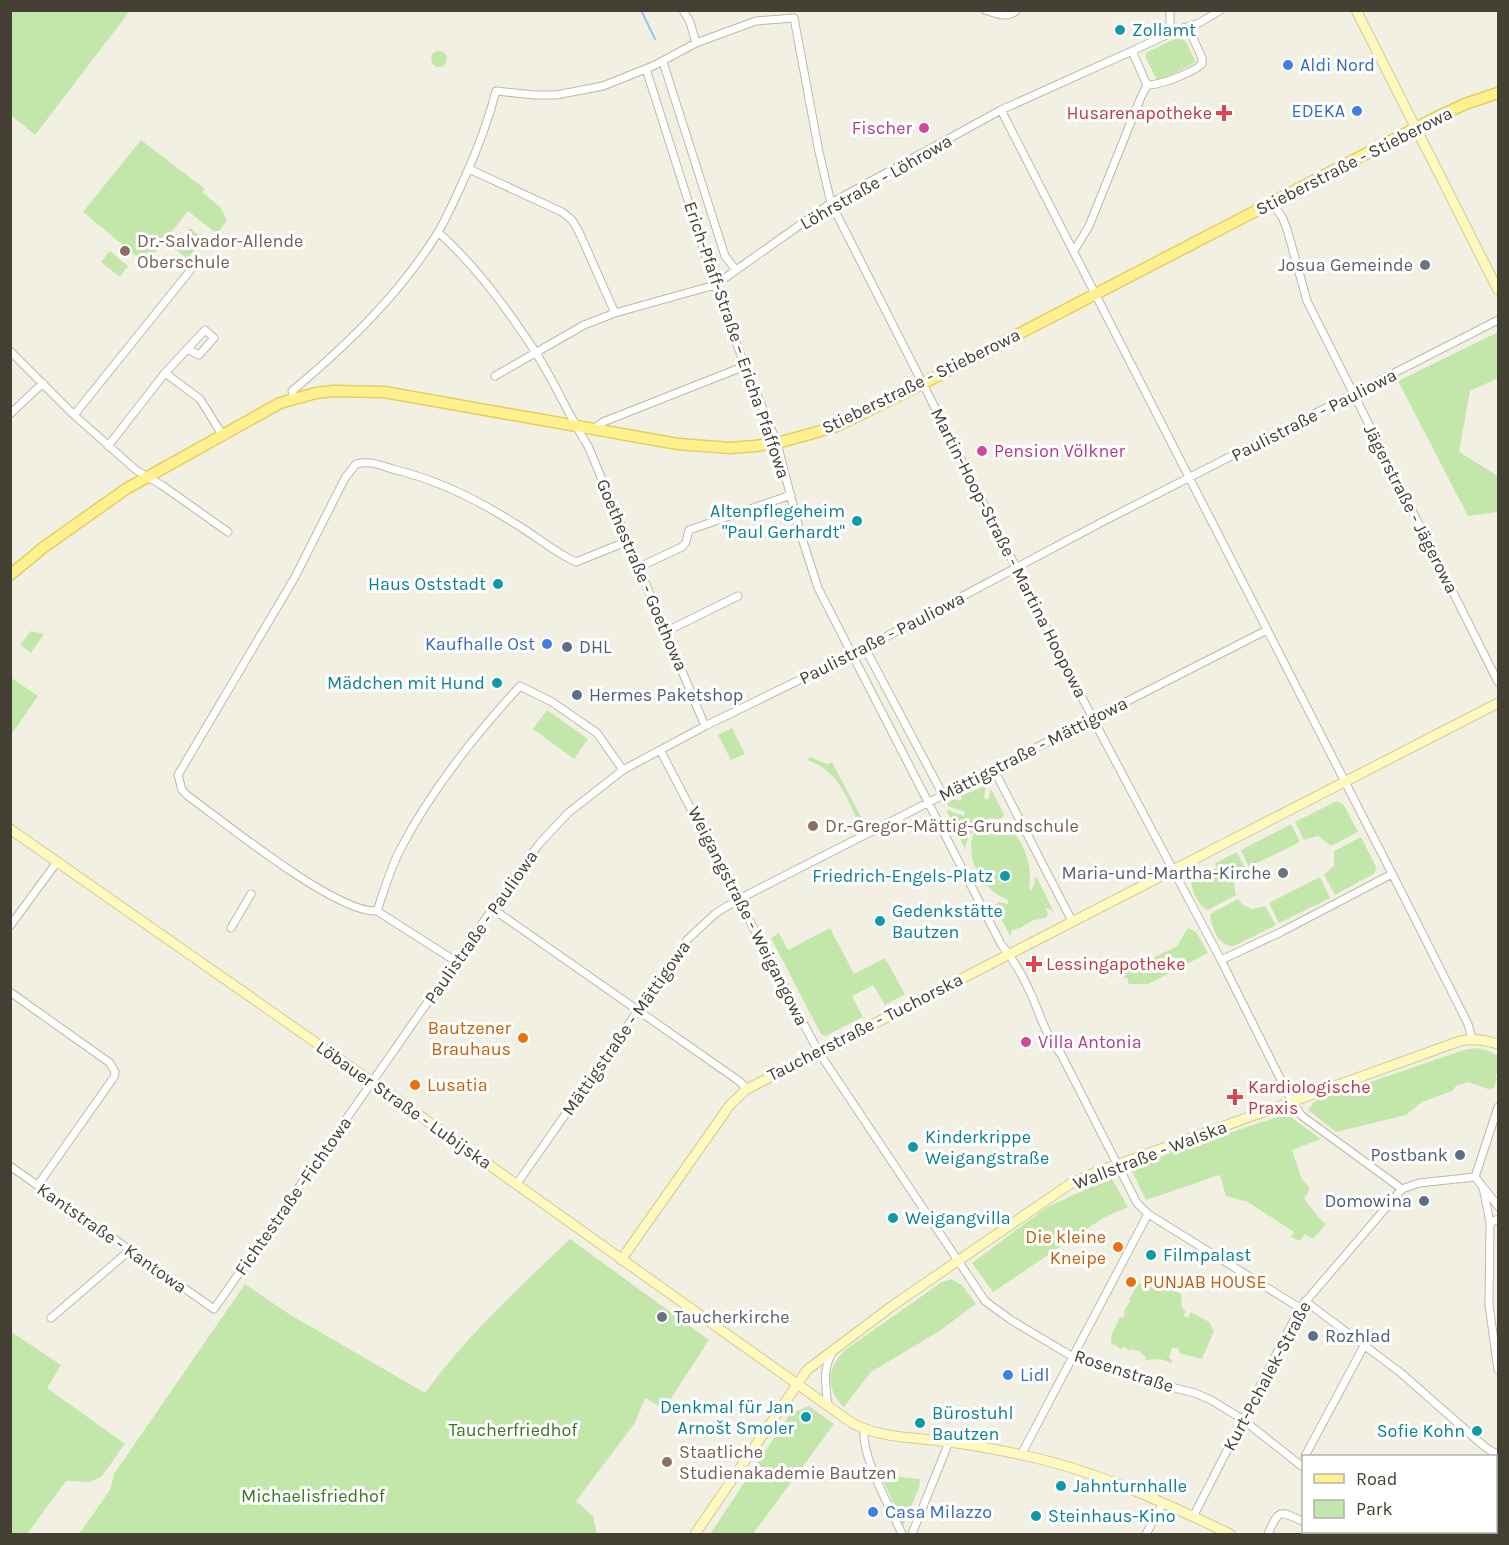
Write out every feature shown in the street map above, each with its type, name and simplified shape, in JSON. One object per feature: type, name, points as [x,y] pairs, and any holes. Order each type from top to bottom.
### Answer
[{"type":"main road","name":"Stieberstraße - Stieberowa","points":[[11,573],[126,489],[268,409],[294,398],[333,391],[384,392],[644,439],[701,446],[730,448],[777,443],[837,426],[1416,128],[1465,104],[1498,93]]},
{"type":"street","points":[[294,398],[292,390],[335,355],[362,327],[389,298],[430,245],[469,169],[489,120],[495,91],[536,95],[577,92],[603,86],[663,62],[696,43],[684,10]]},
{"type":"street","points":[[985,10],[998,15],[1009,15],[1017,10]]},
{"type":"street","points":[[1170,10],[1170,34]]},
{"type":"street","name":"Löhrstraße - Löhrowa","points":[[495,376],[584,325],[615,313],[715,285],[831,203],[1001,110],[1188,27],[1221,10]]},
{"type":"street","points":[[1356,10],[1498,290]]},
{"type":"street","name":"Martin-Hoop-Straße - Martina Hoopowa","points":[[696,43],[756,21],[794,18],[831,203],[1093,719],[1221,960],[1292,1102],[1302,1116],[1402,1189]]},
{"type":"street","points":[[1148,85],[1171,79],[1202,64],[1202,58],[1188,27]]},
{"type":"street","points":[[1132,51],[1148,85]]},
{"type":"street","name":"Erich-Pfaff-Straße – Ericha Pfaffowa","points":[[663,62],[725,256],[736,270]]},
{"type":"street","name":"Erich-Pfaff-Straße – Ericha Pfaffowa","points":[[646,69],[715,285],[777,443],[800,532],[818,588],[1137,1203],[1148,1214]]},
{"type":"street","points":[[1074,251],[1089,226],[1141,97],[1148,85]]},
{"type":"street","points":[[1001,110],[1392,874],[1468,1024],[1472,1039]]},
{"type":"street","points":[[469,169],[562,212],[572,220],[615,313]]},
{"type":"street","name":"Jägerstraße - Jägerowa","points":[[1272,203],[1287,229],[1307,301],[1498,682]]},
{"type":"street","name":"Goethestraße - Goethowa","points":[[438,232],[458,249],[479,274],[536,354],[588,446],[705,726]]},
{"type":"street","points":[[74,415],[197,262]]},
{"type":"street","name":"Paulistraße - Pauliowa","points":[[372,1082],[540,843],[568,813],[623,770],[705,726],[865,648],[1104,520],[1498,320]]},
{"type":"street","points":[[108,446],[165,373],[187,349]]},
{"type":"street","points":[[10,351],[108,446],[147,478],[163,486],[228,532]]},
{"type":"street","points":[[594,429],[603,422],[745,366]]},
{"type":"street","points":[[165,373],[201,399],[223,436]]},
{"type":"street","points":[[10,414],[43,383]]},
{"type":"street","points":[[457,962],[377,911],[368,912],[301,878],[188,796],[182,790],[178,775],[295,578],[311,550],[336,494],[356,464],[371,461],[444,487],[493,510],[563,556],[576,562],[628,541]]},
{"type":"street","points":[[639,567],[682,547],[689,530],[791,495]]},
{"type":"street","points":[[666,631],[738,596]]},
{"type":"street","name":"Mättigstraße - Mättigowa","points":[[516,1185],[695,931],[717,912],[1267,630]]},
{"type":"street","points":[[865,648],[943,795]]},
{"type":"street","points":[[377,911],[399,853],[418,817],[486,724],[520,686],[552,702],[597,733],[623,770]]},
{"type":"street","points":[[1345,782],[1498,703]]},
{"type":"street","name":"Weigangstraße - Weigangowa","points":[[660,750],[818,1051],[958,1260]]},
{"type":"street","points":[[994,770],[1071,921]]},
{"type":"street","name":"Taucherstraße - Tuchorska","points":[[621,1260],[730,1105],[747,1089],[1345,782]]},
{"type":"street","name":"Löbauer Straße - Lubijska","points":[[10,829],[372,1082],[796,1384],[864,1429]]},
{"type":"street","points":[[10,926],[57,862]]},
{"type":"street","points":[[1221,960],[1281,932],[1392,874]]},
{"type":"street","points":[[231,928],[251,894]]},
{"type":"street","points":[[493,909],[747,1089]]},
{"type":"street","points":[[10,992],[110,1063],[115,1072],[114,1077],[38,1185]]},
{"type":"street","name":"Wallstraße - Walska","points":[[695,1534],[807,1370],[958,1260],[1070,1184],[1094,1173],[1407,1060],[1472,1039],[1498,1044]]},
{"type":"street","name":"Fichtestraße -Fichtowa","points":[[214,1309],[372,1082]]},
{"type":"street","points":[[1475,1178],[1498,1107]]},
{"type":"street","name":"Kantstraße - Kantowa","points":[[10,1166],[214,1309]]},
{"type":"street","points":[[1402,1189],[1419,1183],[1475,1178]]},
{"type":"street","points":[[1475,1178],[1498,1206]]},
{"type":"street","points":[[1483,1188],[1490,1223],[1489,1305],[1498,1370]]},
{"type":"street","name":"Kurt-Pchalek-Straße","points":[[1193,1517],[1302,1304],[1402,1189]]},
{"type":"street","points":[[1021,1455],[1148,1214],[1302,1304],[1365,1344],[1485,1447],[1498,1455]]},
{"type":"street","points":[[1490,1223],[1498,1219]]},
{"type":"street","points":[[51,1318],[129,1251]]},
{"type":"street","name":"Rosenstraße","points":[[958,1260],[985,1301],[1073,1357],[1195,1393],[1211,1400],[1302,1461]]},
{"type":"street","points":[[1307,1455],[1365,1344]]},
{"type":"street","points":[[828,1406],[826,1371],[836,1347]]},
{"type":"street","points":[[902,1534],[866,1454],[862,1439],[864,1429],[883,1434],[944,1441],[1021,1455],[1088,1474],[1163,1503],[1230,1534]]},
{"type":"street","points":[[912,1534],[944,1441]]},
{"type":"street","points":[[1146,1534],[1163,1503]]},
{"type":"street","points":[[1268,1534],[1276,1516],[1281,1514],[1302,1521]]},
{"type":"green space","points":[[10,11],[130,11],[35,135],[11,115]]},
{"type":"green space","points":[[1179,37],[1186,42],[1196,62],[1158,82],[1145,56],[1147,52]]},
{"type":"green space","points":[[439,51],[447,59],[439,67],[431,59]]},
{"type":"green space","points":[[141,140],[205,189],[202,192],[220,207],[227,220],[217,234],[188,211],[146,264],[83,212]]},
{"type":"green space","points":[[190,228],[204,239],[187,259],[174,248]]},
{"type":"green space","points":[[110,251],[128,266],[120,277],[101,262]]},
{"type":"green space","points":[[1498,332],[1498,378],[1470,391],[1459,452],[1498,476],[1498,512],[1468,516],[1398,381]]},
{"type":"green space","points":[[31,631],[44,634],[31,653],[20,645]]},
{"type":"green space","points":[[10,677],[38,696],[11,735],[10,734]]},
{"type":"green space","points":[[547,710],[588,739],[574,759],[533,729]]},
{"type":"green space","points":[[732,728],[745,754],[731,760],[718,735]]},
{"type":"green space","points":[[810,757],[827,764],[832,762],[863,821],[859,823],[845,794],[834,778],[819,765],[808,760]]},
{"type":"green space","points":[[986,786],[984,798],[988,800],[991,789],[1004,815],[1000,819],[988,818],[985,823],[996,823],[1015,834],[1026,854],[1030,877],[1029,888],[1032,890],[1036,876],[1054,912],[1045,907],[1048,914],[1046,918],[1034,920],[1012,930],[1010,936],[995,907],[999,902],[1008,904],[1008,900],[990,889],[974,863],[971,853],[974,832],[969,834],[965,849],[947,812],[947,810],[964,816],[965,812],[948,806],[947,803],[956,798],[958,801],[962,799],[961,796]]},
{"type":"green space","points":[[1337,801],[1344,805],[1358,832],[1331,846],[1318,836],[1304,840],[1295,822]]},
{"type":"green space","points":[[1291,824],[1300,842],[1249,867],[1241,850]]},
{"type":"green space","points":[[1361,837],[1376,867],[1375,873],[1335,895],[1324,875],[1334,866],[1334,851]]},
{"type":"green space","points":[[1237,852],[1245,869],[1235,880],[1236,895],[1208,910],[1204,908],[1195,896],[1192,877],[1204,869],[1206,873],[1217,868],[1215,863]]},
{"type":"green space","points":[[1320,877],[1330,898],[1279,923],[1269,903]]},
{"type":"green space","points":[[1238,899],[1243,905],[1252,909],[1265,906],[1276,925],[1234,946],[1224,943],[1216,935],[1210,914]]},
{"type":"green space","points":[[830,928],[854,974],[885,958],[905,994],[885,1005],[873,985],[852,996],[863,1017],[825,1036],[821,1034],[771,938],[779,933],[788,950]]},
{"type":"green space","points":[[1188,928],[1196,932],[1208,953],[1148,984],[1129,984],[1127,978],[1122,977],[1123,973],[1177,946]]},
{"type":"green space","points":[[1477,1048],[1498,1056],[1498,1073],[1495,1077],[1497,1078],[1494,1088],[1488,1089],[1468,1082],[1456,1086],[1452,1091],[1422,1102],[1406,1115],[1336,1132],[1308,1110],[1315,1101],[1464,1050]]},
{"type":"green space","points":[[1280,1116],[1289,1116],[1321,1139],[1292,1150],[1301,1177],[1310,1189],[1304,1198],[1326,1224],[1313,1239],[1305,1234],[1300,1241],[1291,1237],[1294,1232],[1248,1202],[1226,1196],[1220,1175],[1234,1170],[1146,1200],[1131,1169],[1174,1151]]},
{"type":"green space","points":[[1111,1177],[1128,1207],[1103,1218],[993,1292],[972,1263],[1046,1208]]},
{"type":"green space","name":"Taucherfriedhof","points":[[570,1239],[709,1340],[664,1409],[645,1398],[635,1423],[576,1501],[593,1516],[597,1534],[79,1534],[110,1490],[114,1474],[245,1284],[289,1314],[425,1393],[475,1332]]},
{"type":"green space","points":[[951,1279],[962,1285],[976,1304],[938,1332],[871,1372],[844,1407],[831,1386],[832,1371],[839,1357],[845,1350],[942,1282]]},
{"type":"green space","points":[[1139,1283],[1152,1288],[1161,1284],[1181,1294],[1182,1308],[1186,1310],[1184,1316],[1188,1318],[1191,1312],[1209,1322],[1214,1331],[1202,1359],[1179,1353],[1179,1349],[1172,1347],[1169,1358],[1173,1360],[1171,1363],[1160,1359],[1145,1360],[1146,1357],[1141,1352],[1131,1349],[1130,1351],[1123,1346],[1121,1349],[1113,1344],[1112,1347],[1111,1336],[1120,1317],[1123,1318],[1124,1311],[1131,1300],[1129,1299]]},
{"type":"green space","points":[[10,1331],[61,1365],[47,1388],[125,1444],[102,1476],[90,1482],[66,1481],[27,1534],[11,1534]]},
{"type":"green space","points":[[809,1406],[834,1424],[753,1534],[710,1534],[790,1414]]},
{"type":"green space","points":[[881,1475],[920,1479],[919,1488],[903,1526]]},
{"type":"waterway","points":[[641,10],[655,39]]},
{"type":"place","name":"Zollamt","points":[[1120,30]]},
{"type":"place","name":"Aldi Nord","points":[[1288,65]]},
{"type":"place","name":"EDEKA","points":[[1357,111]]},
{"type":"place","name":"Husarenapotheke","points":[[1224,113]]},
{"type":"place","name":"Fischer","points":[[924,128]]},
{"type":"place","name":"Dr.-Salvador-Allende Oberschule","points":[[125,251]]},
{"type":"place","name":"Josua Gemeinde","points":[[1425,265]]},
{"type":"place","name":"Pension Völkner","points":[[982,451]]},
{"type":"place","name":"Altenpflegeheim \"Paul Gerhardt\"","points":[[857,521]]},
{"type":"place","name":"Haus Oststadt","points":[[498,584]]},
{"type":"place","name":"Kaufhalle Ost","points":[[547,644]]},
{"type":"place","name":"DHL","points":[[567,647]]},
{"type":"place","name":"Mädchen mit Hund","points":[[497,683]]},
{"type":"place","name":"Hermes Paketshop","points":[[577,695]]},
{"type":"place","name":"Dr.-Gregor-Mättig-Grundschule","points":[[813,826]]},
{"type":"place","name":"Maria-und-Martha-Kirche","points":[[1283,873]]},
{"type":"place","name":"Friedrich-Engels-Platz","points":[[1005,876]]},
{"type":"place","name":"Gedenkstätte Bautzen","points":[[880,921]]},
{"type":"place","name":"Lessingapotheke","points":[[1034,964]]},
{"type":"place","name":"Bautzener Brauhaus","points":[[523,1038]]},
{"type":"place","name":"Villa Antonia","points":[[1026,1042]]},
{"type":"place","name":"Lusatia","points":[[415,1085]]},
{"type":"place","name":"Kardiologische Praxis","points":[[1235,1097]]},
{"type":"place","name":"Kinderkrippe Weigangstraße","points":[[913,1147]]},
{"type":"place","name":"Postbank","points":[[1460,1155]]},
{"type":"place","name":"Domowina","points":[[1424,1201]]},
{"type":"place","name":"Weigangvilla","points":[[893,1218]]},
{"type":"place","name":"Die kleine Kneipe","points":[[1118,1247]]},
{"type":"place","name":"Filmpalast","points":[[1151,1255]]},
{"type":"place","name":"PUNJAB HOUSE","points":[[1131,1282]]},
{"type":"place","name":"Taucherkirche","points":[[662,1317]]},
{"type":"place","name":"Rozhlad","points":[[1313,1336]]},
{"type":"place","name":"Lidl","points":[[1008,1375]]},
{"type":"place","name":"Denkmal für Jan Arnošt Smoler","points":[[806,1417]]},
{"type":"place","name":"Bürostuhl Bautzen","points":[[920,1423]]},
{"type":"place","name":"Sofie Kohn","points":[[1477,1431]]},
{"type":"place","name":"Staatliche Studienakademie Bautzen","points":[[667,1462]]},
{"type":"place","name":"Jahnturnhalle","points":[[1061,1486]]},
{"type":"place","name":"Casa Milazzo","points":[[873,1512]]},
{"type":"place","name":"Steinhaus-Kino","points":[[1036,1516]]},
{"type":"park label","name":"Michaelisfriedhof","points":[[313,1496]]}]
